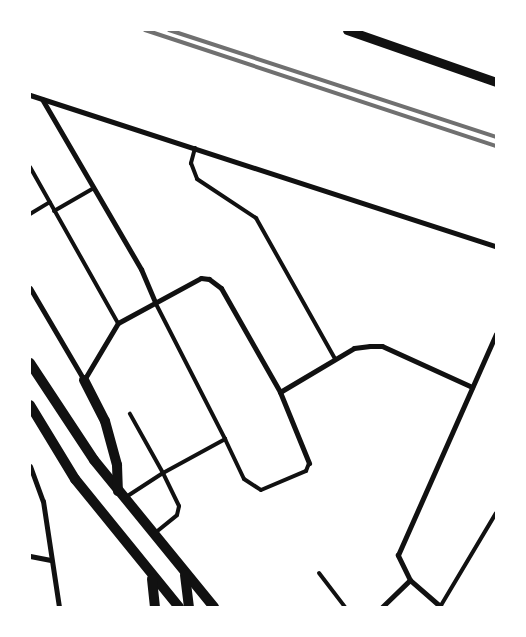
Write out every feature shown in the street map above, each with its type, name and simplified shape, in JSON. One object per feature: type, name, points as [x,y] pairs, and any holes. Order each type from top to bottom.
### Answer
[{"type":"main road","points":[[30,363],[94,460],[152,535],[214,607]]},
{"type":"main road","points":[[84,380],[104,421],[117,465],[121,494]]},
{"type":"main road","points":[[30,405],[75,479],[179,607]]},
{"type":"main road","points":[[150,573],[154,607]]},
{"type":"main road","points":[[184,574],[190,607]]},
{"type":"street","points":[[347,30],[496,82]]},
{"type":"street","points":[[30,95],[496,246]]},
{"type":"street","points":[[42,99],[94,188],[154,302]]},
{"type":"street","points":[[30,288],[84,380],[118,323],[201,278],[221,288],[280,392],[309,463]]},
{"type":"street","points":[[441,607],[410,580],[398,555],[496,334]]},
{"type":"street","points":[[280,392],[354,348],[382,346],[472,387]]},
{"type":"street","points":[[30,466],[43,501],[50,560],[59,607]]},
{"type":"street","points":[[30,556],[50,560]]},
{"type":"street","points":[[382,607],[410,580]]},
{"type":"lane","points":[[195,148],[191,163],[197,179],[256,218],[335,359]]},
{"type":"lane","points":[[30,168],[118,323]]},
{"type":"lane","points":[[54,211],[94,188]]},
{"type":"lane","points":[[30,214],[50,202]]},
{"type":"lane","points":[[154,302],[226,439],[244,479],[261,490],[306,472],[309,463]]},
{"type":"lane","points":[[130,414],[179,506],[177,515],[152,535]]},
{"type":"lane","points":[[121,494],[226,439]]},
{"type":"lane","points":[[441,607],[496,513]]},
{"type":"lane","points":[[319,573],[345,607]]},
{"type":"railway","points":[[145,30],[496,146]]},
{"type":"railway","points":[[169,30],[496,137]]}]
